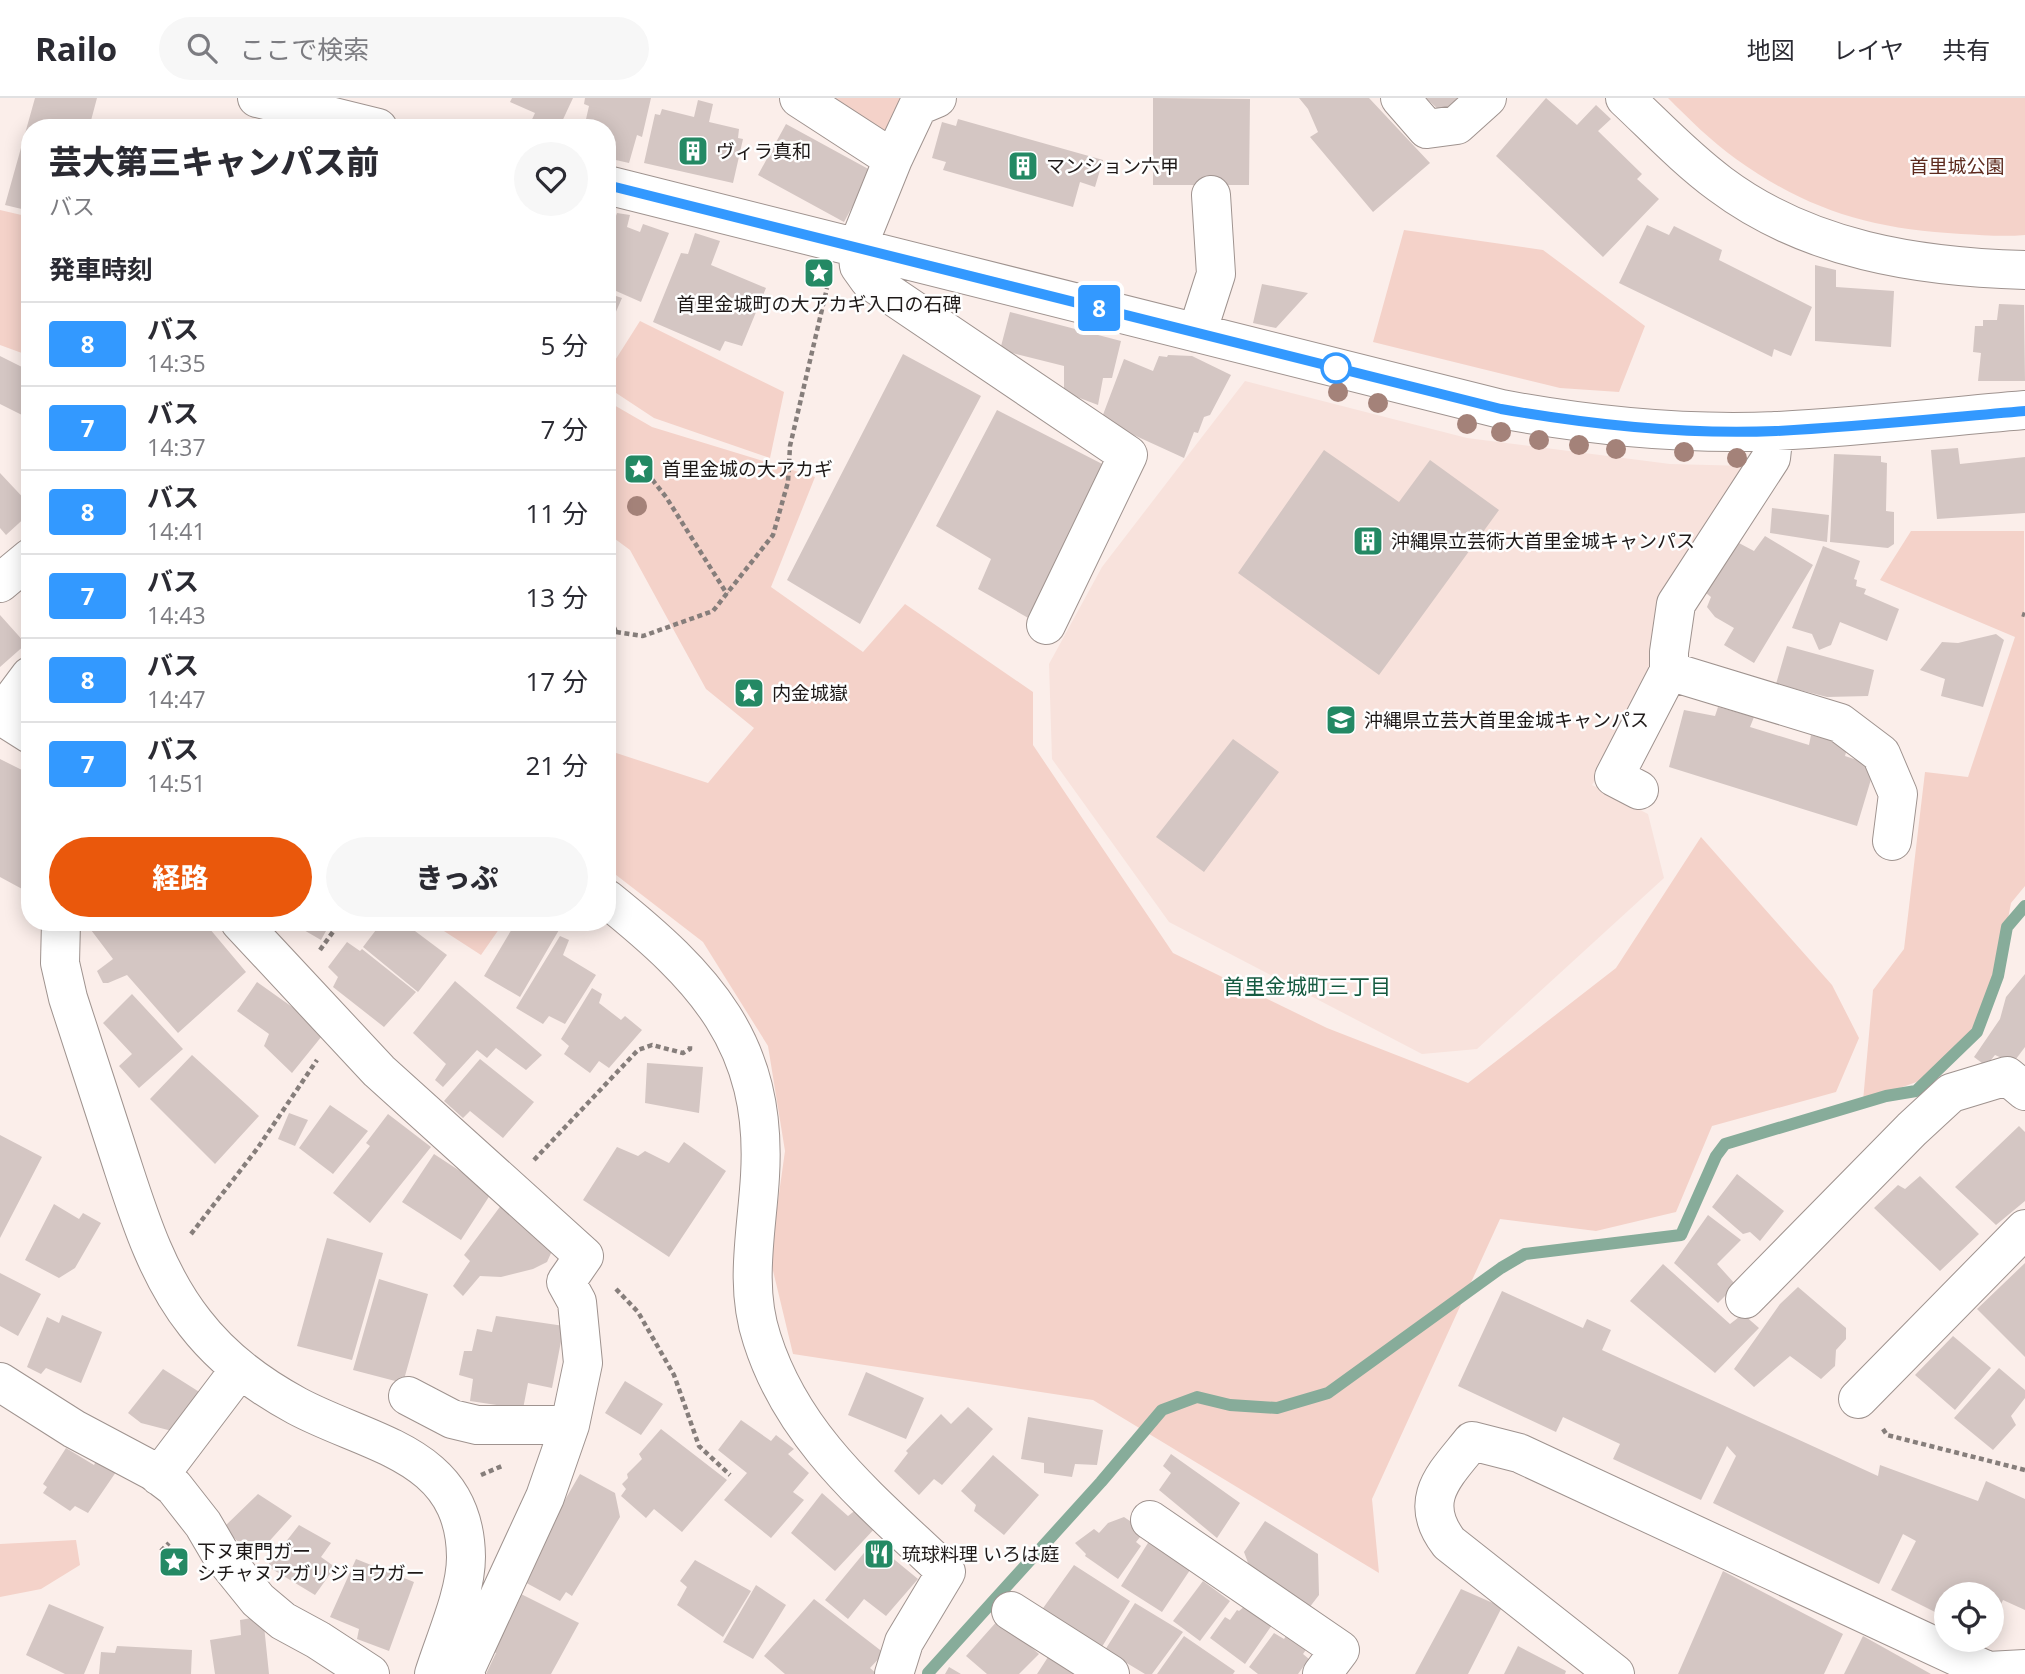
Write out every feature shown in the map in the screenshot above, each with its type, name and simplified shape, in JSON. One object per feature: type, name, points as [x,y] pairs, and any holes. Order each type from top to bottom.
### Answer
[{"type":"street","points":[[257,98],[342,119]]},
{"type":"street","points":[[382,119],[390,98]]},
{"type":"street","points":[[799,98],[893,159]]},
{"type":"street","points":[[848,246],[918,106],[937,98]]},
{"type":"street","points":[[1400,98],[1427,129],[1457,124],[1487,98]]},
{"type":"street","points":[[1625,98],[1721,185],[1752,205],[1809,233],[1860,251],[1909,261],[2025,270]]},
{"type":"street","points":[[616,187],[1501,409],[1538,416],[1643,429],[1774,431],[2025,411]]},
{"type":"street","points":[[1197,333],[1216,274],[1211,195]]},
{"type":"street","points":[[848,246],[869,280],[1128,455],[1046,625]]},
{"type":"street","points":[[1639,790],[1614,776],[1669,671],[1668,652],[1675,604],[1771,458],[1774,431]]},
{"type":"street","points":[[0,583],[21,566]]},
{"type":"street","points":[[1669,671],[1840,723],[1881,754],[1898,794],[1892,841]]},
{"type":"street","points":[[21,688],[0,715],[21,728]]},
{"type":"street","points":[[616,906],[650,933],[699,982],[723,1014],[743,1053],[756,1097],[760,1136],[761,1175],[752,1249],[753,1296],[761,1336],[775,1376],[794,1411],[842,1473],[946,1572],[904,1642],[894,1674]]},
{"type":"street","points":[[61,931],[60,963],[68,998],[142,1227],[162,1271],[194,1322],[240,1369],[299,1407],[410,1458],[432,1473],[448,1490],[458,1510],[464,1533],[466,1559],[463,1583],[434,1674]]},
{"type":"street","points":[[248,931],[379,1071],[584,1256],[566,1282],[577,1302],[583,1363],[570,1425],[545,1497],[466,1668],[466,1674]]},
{"type":"street","points":[[1745,1299],[1912,1129],[1951,1093],[2007,1076],[2025,1091]]},
{"type":"street","points":[[1858,1399],[2025,1229]]},
{"type":"street","points":[[159,1476],[240,1369]]},
{"type":"street","points":[[0,1382],[174,1487],[203,1524],[220,1553],[258,1600],[283,1621],[370,1674]]},
{"type":"street","points":[[408,1396],[452,1419],[477,1425],[570,1425]]},
{"type":"street","points":[[1615,1674],[1449,1543],[1440,1531],[1435,1517],[1434,1499],[1439,1483],[1472,1441],[1518,1453],[1988,1671],[2025,1669]]},
{"type":"street","points":[[1150,1520],[1340,1650],[1322,1674]]},
{"type":"street","points":[[1011,1611],[1110,1674]]},
{"type":"path","points":[[617,632],[643,636],[713,611],[773,535],[788,482],[790,446],[848,246]]},
{"type":"path","points":[[647,473],[666,497],[727,594]]},
{"type":"path","points":[[508,1187],[638,1050],[652,1045],[683,1053],[690,1049],[690,999],[699,982]]},
{"type":"path","points":[[162,1271],[257,1149],[338,1029]]},
{"type":"path","points":[[584,1256],[638,1312],[674,1375],[699,1447],[730,1475]]},
{"type":"path","points":[[1858,1399],[1887,1435],[2025,1470]]},
{"type":"shaded area","name":"沖縄県立芸大首里金城キャンパス","points":[[1245,381],[1467,438],[1670,464],[1748,466],[1653,682],[1592,785],[1648,814],[1664,878],[1477,1049],[1422,1054],[1169,922],[1052,759],[1049,664],[1102,567]]},
{"type":"green space","points":[[815,98],[930,98],[895,150]]},
{"type":"green space","name":"首里城公園","points":[[1668,98],[2025,98],[2025,235],[1929,231],[1870,222],[1842,214],[1789,192],[1736,159]]},
{"type":"green space","points":[[0,210],[21,215],[21,353],[0,345]]},
{"type":"green space","points":[[1404,230],[1543,250],[1645,326],[1619,392],[1560,388],[1373,342]]},
{"type":"green space","points":[[640,321],[784,392],[770,458],[654,418],[616,393],[616,359]]},
{"type":"green space","points":[[616,406],[652,427],[815,477],[771,587],[863,652],[905,604],[1033,692],[1033,745],[1173,953],[1327,1028],[1468,1083],[1616,968],[1701,837],[1832,985],[1859,1038],[1836,1092],[1712,1126],[1676,1212],[1596,1231],[1500,1219],[1372,1499],[1379,1573],[1093,1400],[793,1354],[770,1258],[785,1151],[768,1046],[703,942],[616,875],[616,753],[708,783],[754,728],[706,689],[630,550],[616,540]]},
{"type":"green space","points":[[1911,531],[2024,531],[2025,886],[2011,903],[1992,1003],[1942,1073],[1863,1101],[1873,990],[1904,949],[1925,772],[1968,777],[2015,637],[1880,580]]},
{"type":"green space","points":[[444,931],[498,931],[481,955]]},
{"type":"green space","points":[[76,1540],[80,1565],[41,1589],[0,1597],[0,1544]]},
{"type":"building","points":[[35,98],[97,98],[91,119],[29,119]]},
{"type":"building","points":[[512,98],[573,98],[563,119],[532,119],[535,113],[510,102]]},
{"type":"building","points":[[585,98],[651,98],[642,137],[637,135],[629,163],[616,160],[616,119],[586,119],[589,106],[584,104]]},
{"type":"building","points":[[1153,98],[1250,99],[1249,185],[1153,185]]},
{"type":"building","points":[[1299,98],[1369,98],[1430,163],[1373,212],[1310,137],[1318,132],[1308,109]]},
{"type":"building","points":[[1426,98],[1459,98],[1441,112]]},
{"type":"building","points":[[1546,98],[1577,125],[1596,105],[1611,119],[1598,131],[1642,174],[1637,179],[1659,199],[1603,257],[1496,156]]},
{"type":"building","name":"ヴィラ真和","points":[[698,100],[713,104],[709,122],[739,129],[738,138],[743,139],[733,183],[644,163],[655,114],[660,115],[662,109],[694,117]]},
{"type":"building","name":"マンション六甲","points":[[958,119],[1103,160],[1095,187],[1080,182],[1073,207],[943,170],[946,162],[932,158],[942,122],[956,126]]},
{"type":"building","points":[[786,124],[872,171],[844,222],[758,175]]},
{"type":"building","points":[[21,148],[21,209],[5,205]]},
{"type":"building","points":[[617,213],[630,215],[627,227],[640,232],[643,224],[669,233],[641,302],[616,291]]},
{"type":"building","points":[[1647,225],[1669,235],[1674,226],[1722,250],[1719,260],[1812,307],[1791,356],[1774,349],[1772,357],[1619,283]]},
{"type":"building","points":[[695,233],[720,241],[711,265],[766,288],[742,346],[725,341],[720,351],[653,322],[681,253],[688,254]]},
{"type":"building","points":[[1815,265],[1836,270],[1836,287],[1894,291],[1891,347],[1815,341]]},
{"type":"building","points":[[1262,284],[1308,293],[1276,328],[1253,323]]},
{"type":"building","points":[[616,296],[622,298],[616,312]]},
{"type":"building","points":[[1999,304],[2024,305],[2025,381],[1978,381],[1981,353],[1973,352],[1975,326],[1983,326],[1983,320],[1997,320]]},
{"type":"building","points":[[1010,312],[1121,341],[1112,378],[1103,378],[1098,405],[1064,392],[1064,366],[1000,350]]},
{"type":"building","points":[[903,354],[981,396],[860,624],[787,580]]},
{"type":"building","points":[[0,356],[21,366],[21,414],[0,404]]},
{"type":"building","points":[[1159,356],[1192,356],[1231,375],[1210,415],[1204,417],[1198,433],[1194,432],[1184,458],[1101,420],[1124,359],[1153,371]]},
{"type":"building","points":[[997,410],[1112,469],[1037,623],[978,589],[991,559],[936,526]]},
{"type":"building","points":[[1958,448],[1960,464],[2025,457],[2025,513],[1937,519],[1931,450]]},
{"type":"building","name":"沖縄県立芸術大首里金城キャンパス","points":[[1324,450],[1399,502],[1430,460],[1499,510],[1379,675],[1238,573]]},
{"type":"building","points":[[1834,454],[1881,456],[1881,462],[1887,463],[1886,511],[1894,512],[1894,544],[1888,548],[1830,542]]},
{"type":"building","points":[[0,473],[21,495],[21,521],[6,535],[0,528]]},
{"type":"building","points":[[1772,508],[1829,515],[1827,542],[1770,533]]},
{"type":"building","points":[[1765,536],[1813,565],[1754,663],[1724,645],[1734,628],[1715,617],[1707,607],[1711,597],[1706,593],[1737,542],[1754,551]]},
{"type":"building","points":[[1823,546],[1860,561],[1854,579],[1857,580],[1856,586],[1866,589],[1864,594],[1899,609],[1887,641],[1840,622],[1831,645],[1819,650],[1812,634],[1792,628]]},
{"type":"building","points":[[0,615],[21,638],[21,648],[0,667]]},
{"type":"building","points":[[1996,634],[2004,640],[1983,707],[1941,696],[1945,679],[1920,670],[1942,642],[1958,643]]},
{"type":"building","points":[[1787,646],[1874,670],[1868,696],[1827,697],[1776,684]]},
{"type":"building","points":[[1718,707],[1754,717],[1750,727],[1809,745],[1811,735],[1848,745],[1845,756],[1875,766],[1857,826],[1669,767],[1684,710],[1715,716]]},
{"type":"building","points":[[1233,739],[1279,772],[1204,872],[1156,837]]},
{"type":"building","points":[[0,759],[21,770],[21,888],[0,877]]},
{"type":"building","points":[[92,931],[212,931],[246,972],[178,1033],[127,975],[103,983],[97,971],[113,959]]},
{"type":"building","points":[[306,931],[326,931],[321,940]]},
{"type":"building","points":[[375,931],[415,931],[447,955],[418,992],[363,947]]},
{"type":"building","points":[[511,931],[558,931],[520,997],[484,976]]},
{"type":"building","points":[[560,936],[569,940],[563,955],[596,975],[565,1024],[549,1016],[543,1024],[516,1008]]},
{"type":"building","points":[[347,942],[360,951],[362,949],[416,992],[384,1027],[333,987],[338,977],[328,967]]},
{"type":"building","points":[[2025,974],[2025,1047],[2013,1063],[1995,1055],[1986,1066],[1974,1057],[2000,1019],[2006,997]]},
{"type":"building","points":[[455,981],[542,1055],[526,1070],[496,1048],[487,1058],[477,1050],[443,1087],[435,1080],[446,1064],[413,1033]]},
{"type":"building","points":[[257,982],[326,1031],[292,1073],[264,1046],[269,1034],[237,1011]]},
{"type":"building","points":[[592,988],[602,994],[599,1003],[621,1020],[625,1016],[642,1030],[609,1068],[599,1061],[590,1073],[564,1054],[569,1046],[561,1039]]},
{"type":"building","points":[[132,994],[183,1049],[139,1088],[119,1066],[132,1054],[103,1023]]},
{"type":"building","points":[[192,1055],[259,1116],[215,1164],[150,1099]]},
{"type":"building","points":[[480,1059],[534,1102],[503,1138],[470,1111],[463,1118],[444,1101]]},
{"type":"building","points":[[647,1063],[703,1067],[699,1113],[645,1103]]},
{"type":"building","points":[[330,1105],[368,1131],[333,1174],[299,1148]]},
{"type":"building","points":[[289,1113],[308,1120],[295,1146],[278,1139]]},
{"type":"building","points":[[388,1114],[431,1147],[370,1223],[333,1193],[370,1146],[366,1143]]},
{"type":"building","points":[[2019,1126],[2025,1132],[2025,1201],[1996,1225],[1955,1187]]},
{"type":"building","points":[[0,1135],[42,1157],[0,1238]]},
{"type":"building","points":[[684,1142],[726,1171],[669,1257],[583,1200],[617,1147],[638,1156],[645,1151],[669,1163]]},
{"type":"building","points":[[434,1154],[492,1192],[461,1240],[402,1202]]},
{"type":"building","points":[[1737,1174],[1784,1211],[1760,1241],[1750,1232],[1743,1234],[1712,1207]]},
{"type":"building","points":[[1920,1176],[1979,1234],[1940,1271],[1874,1208],[1898,1185],[1905,1189]]},
{"type":"building","points":[[54,1204],[79,1219],[83,1213],[101,1223],[75,1268],[59,1278],[25,1260]]},
{"type":"building","points":[[502,1204],[552,1251],[547,1262],[533,1269],[501,1277],[480,1276],[463,1296],[453,1286],[470,1261],[464,1255]]},
{"type":"building","points":[[1708,1215],[1741,1240],[1717,1264],[1736,1285],[1718,1303],[1674,1263]]},
{"type":"building","points":[[327,1238],[383,1253],[352,1360],[297,1346]]},
{"type":"building","points":[[2025,1263],[2025,1357],[1977,1309]]},
{"type":"building","points":[[1663,1264],[1730,1324],[1743,1314],[1759,1328],[1715,1373],[1630,1301]]},
{"type":"building","points":[[0,1273],[41,1294],[18,1336],[0,1326]]},
{"type":"building","points":[[379,1279],[428,1294],[403,1383],[353,1370]]},
{"type":"building","points":[[1798,1287],[1846,1328],[1846,1339],[1836,1350],[1835,1366],[1821,1379],[1790,1356],[1754,1387],[1734,1369],[1780,1304]]},
{"type":"building","points":[[1502,1291],[1583,1328],[1587,1319],[1611,1330],[1602,1350],[1878,1476],[1880,1465],[1978,1501],[1986,1481],[2025,1499],[2025,1610],[2004,1600],[2004,1582],[1934,1582],[1934,1612],[1891,1590],[1916,1541],[1903,1534],[1879,1584],[1713,1503],[1736,1456],[1727,1446],[1701,1500],[1613,1459],[1620,1444],[1563,1417],[1556,1432],[1458,1386]]},
{"type":"building","points":[[62,1315],[102,1332],[81,1383],[46,1368],[41,1374],[27,1367],[47,1317],[59,1323]]},
{"type":"building","points":[[496,1316],[564,1326],[552,1388],[528,1383],[523,1409],[470,1401],[473,1379],[459,1375],[464,1351],[472,1351],[477,1329],[492,1332]]},
{"type":"building","points":[[1953,1336],[1991,1368],[1955,1410],[1915,1375]]},
{"type":"building","points":[[1999,1368],[2025,1390],[2025,1398],[2011,1416],[2016,1425],[1993,1450],[1954,1418]]},
{"type":"building","points":[[163,1369],[201,1393],[172,1431],[141,1423],[128,1413]]},
{"type":"building","points":[[866,1372],[924,1398],[906,1439],[848,1415]]},
{"type":"building","points":[[625,1381],[663,1404],[641,1435],[605,1413]]},
{"type":"building","points":[[968,1407],[993,1429],[942,1485],[934,1479],[919,1495],[894,1471],[908,1453],[906,1451],[941,1414],[951,1424]]},
{"type":"building","points":[[1028,1417],[1103,1430],[1097,1465],[1075,1464],[1072,1477],[1044,1473],[1044,1463],[1021,1459]]},
{"type":"building","points":[[741,1420],[771,1441],[776,1435],[794,1449],[788,1454],[809,1473],[793,1492],[804,1500],[771,1538],[724,1500],[747,1473],[718,1450]]},
{"type":"building","points":[[661,1429],[727,1480],[682,1532],[654,1509],[646,1518],[621,1496],[626,1489],[622,1484],[628,1478],[627,1474],[642,1459],[639,1454]]},
{"type":"building","points":[[66,1448],[94,1465],[96,1461],[116,1472],[88,1513],[75,1506],[70,1511],[43,1493],[47,1487],[43,1484]]},
{"type":"building","points":[[1171,1454],[1240,1503],[1217,1538],[1159,1490],[1171,1473],[1163,1466]]},
{"type":"building","points":[[993,1455],[1039,1495],[1004,1535],[974,1511],[976,1505],[961,1491]]},
{"type":"building","points":[[580,1474],[615,1493],[620,1517],[572,1596],[566,1592],[560,1601],[519,1579]]},
{"type":"building","points":[[822,1493],[848,1516],[857,1509],[877,1526],[835,1571],[791,1533]]},
{"type":"building","points":[[258,1494],[292,1516],[255,1557],[223,1528]]},
{"type":"building","points":[[1124,1517],[1145,1531],[1136,1542],[1141,1546],[1118,1579],[1085,1556],[1075,1543],[1094,1529],[1099,1533],[1108,1523]]},
{"type":"building","points":[[1265,1521],[1318,1554],[1319,1595],[1309,1608],[1251,1571],[1244,1552]]},
{"type":"building","points":[[299,1525],[331,1543],[321,1557],[335,1567],[315,1595],[267,1566]]},
{"type":"building","points":[[1153,1535],[1194,1564],[1162,1612],[1121,1586]]},
{"type":"building","points":[[873,1542],[918,1579],[886,1616],[864,1599],[848,1619],[825,1600]]},
{"type":"building","points":[[356,1559],[414,1582],[389,1651],[357,1639],[359,1629],[330,1617]]},
{"type":"building","points":[[695,1560],[751,1591],[723,1637],[677,1605],[687,1587],[680,1581]]},
{"type":"building","points":[[1074,1565],[1130,1601],[1100,1650],[1041,1611]]},
{"type":"building","points":[[1723,1571],[1843,1634],[1824,1674],[1678,1674]]},
{"type":"building","points":[[1203,1581],[1230,1601],[1200,1641],[1173,1621]]},
{"type":"building","points":[[756,1585],[786,1605],[753,1659],[723,1642]]},
{"type":"building","points":[[1461,1589],[1502,1607],[1468,1674],[1415,1674]]},
{"type":"building","points":[[519,1593],[579,1623],[551,1674],[486,1674],[496,1653],[490,1650]]},
{"type":"building","points":[[814,1599],[884,1653],[870,1668],[877,1674],[785,1674],[764,1656]]},
{"type":"building","points":[[1135,1603],[1183,1632],[1152,1674],[1145,1674],[1105,1650]]},
{"type":"building","points":[[49,1604],[104,1627],[84,1674],[65,1674],[26,1655]]},
{"type":"building","points":[[1245,1606],[1272,1625],[1245,1664],[1210,1638],[1225,1617],[1230,1620],[1237,1610]]},
{"type":"building","points":[[263,1616],[269,1674],[215,1674],[210,1640],[241,1635],[240,1620]]},
{"type":"building","points":[[999,1619],[1039,1654],[1019,1674],[987,1674],[966,1656]]},
{"type":"building","points":[[1290,1630],[1310,1644],[1303,1654],[1309,1659],[1298,1674],[1258,1674],[1249,1667],[1274,1633],[1284,1639]]},
{"type":"building","points":[[1184,1636],[1235,1671],[1233,1674],[1157,1674]]},
{"type":"building","points":[[1863,1636],[1931,1674],[1844,1674]]},
{"type":"building","points":[[117,1646],[192,1650],[191,1674],[99,1674],[101,1652],[115,1653]]},
{"type":"building","points":[[1518,1646],[1566,1671],[1565,1674],[1504,1674]]},
{"type":"building","points":[[1050,1654],[1080,1674],[1037,1674]]},
{"type":"building","points":[[949,1667],[961,1674],[945,1674]]},
{"type":"waterway","points":[[928,1673],[1101,1482],[1162,1410],[1197,1397],[1230,1405],[1277,1408],[1328,1393],[1501,1268],[1525,1254],[1681,1235],[1716,1156],[1725,1144],[1886,1096],[1916,1091],[1977,1032],[1998,976],[2007,927],[2025,906]]},
{"type":"bus line","name":"8","points":[[616,187],[1501,409],[1553,418],[1643,429],[1774,431],[2025,411]]},
{"type":"place","name":"ヴィラ真和","points":[[693,151]]},
{"type":"place","name":"マンション六甲","points":[[1023,166]]},
{"type":"place","name":"首里金城町の大アカギ入口の石碑","points":[[819,273]]},
{"type":"place","name":"首里金城の大アカギ","points":[[639,469]]},
{"type":"place","name":"沖縄県立芸術大首里金城キャンパス","points":[[1368,541]]},
{"type":"place","name":"内金城嶽","points":[[749,693]]},
{"type":"place","name":"沖縄県立芸大首里金城キャンパス","points":[[1341,720]]},
{"type":"place","name":"琉球料理 いろは庭","points":[[879,1554]]},
{"type":"place","name":"下ヌ東門ガー シチャヌアガリジョウガー","points":[[174,1562]]},
{"type":"district","name":"首里金城町三丁目","points":[[1307,987]]}]
